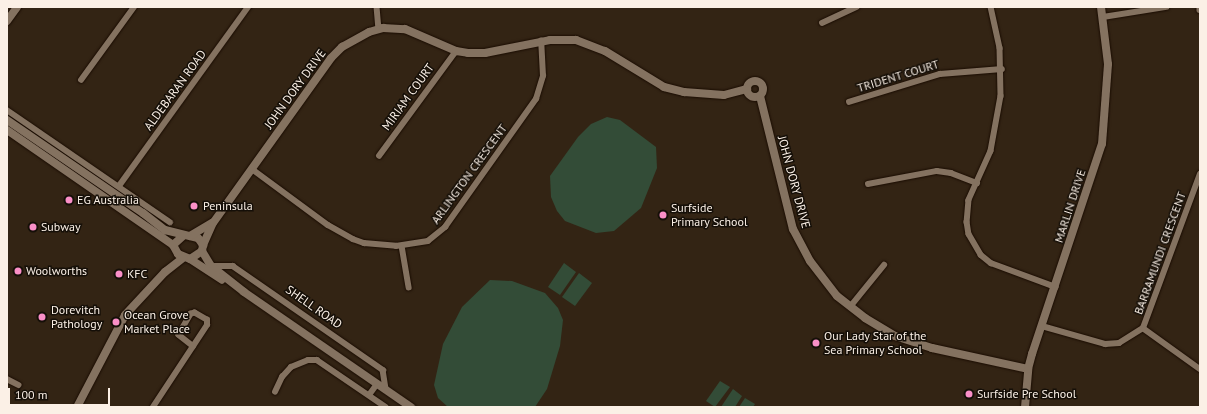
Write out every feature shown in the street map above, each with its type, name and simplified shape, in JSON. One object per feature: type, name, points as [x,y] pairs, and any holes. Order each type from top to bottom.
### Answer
[{"type":"street","points":[[7,21],[17,7]]},
{"type":"street","points":[[81,80],[134,7]]},
{"type":"street","name":"ALDEBARAN ROAD","points":[[119,186],[248,7]]},
{"type":"street","points":[[377,7],[379,29]]},
{"type":"street","points":[[822,23],[857,7]]},
{"type":"street","points":[[991,7],[1002,69],[999,116],[991,151],[969,200],[967,222],[974,245],[981,255],[1003,268],[1056,287]]},
{"type":"street","name":"MARLIN DRIVE","points":[[1025,407],[1028,369],[1102,144],[1108,64],[1104,17],[1101,7]]},
{"type":"street","points":[[1104,17],[1166,7]]},
{"type":"street","name":"JOHN DORY DRIVE","points":[[202,248],[213,223],[331,58],[356,37],[379,29],[405,29],[456,51],[485,53],[541,41],[564,39],[586,43],[605,51],[650,81],[684,92],[724,95],[747,89]]},
{"type":"street","name":"ARLINGTON CRESCENT","points":[[252,168],[341,233],[364,243],[402,246],[424,242],[437,235],[536,99],[543,76],[541,41]]},
{"type":"street","name":"MIRIAM COURT","points":[[379,156],[456,51]]},
{"type":"street","name":"TRIDENT COURT","points":[[849,102],[940,74],[1002,69]]},
{"type":"street","points":[[752,82],[758,82],[763,90],[760,96],[753,97],[747,89],[752,82]]},
{"type":"street","name":"JOHN DORY DRIVE","points":[[760,96],[793,229],[801,247],[822,277],[850,307],[879,327],[913,342],[1028,369]]},
{"type":"street","points":[[7,110],[170,222]]},
{"type":"street","points":[[7,120],[187,258],[213,275],[244,292]]},
{"type":"street","points":[[7,130],[52,156],[143,213],[165,230],[198,238],[211,266],[244,292],[411,407]]},
{"type":"street","points":[[868,184],[937,171],[951,173],[977,183]]},
{"type":"street","name":"BARRAMUNDI CRESCENT","points":[[1042,326],[1105,344],[1119,343],[1143,328],[1200,174]]},
{"type":"street","name":"JOHN DORY DRIVE","points":[[174,248],[186,236],[213,223]]},
{"type":"street","points":[[402,246],[409,287]]},
{"type":"street","points":[[166,272],[174,248]]},
{"type":"street","points":[[77,407],[125,315],[166,272],[202,248]]},
{"type":"street","points":[[850,307],[884,265]]},
{"type":"street","name":"SHELL ROAD","points":[[211,266],[233,266],[383,370],[386,390]]},
{"type":"street","points":[[153,407],[193,346],[208,322],[195,312],[191,314],[179,335],[193,346]]},
{"type":"street","points":[[1143,328],[1200,369]]},
{"type":"street","points":[[275,392],[282,377],[291,367],[308,360],[317,360],[386,407]]},
{"type":"street","points":[[7,379],[19,386]]},
{"type":"street","points":[[369,395],[377,384]]},
{"type":"green space","points":[[607,117],[620,120],[656,147],[657,168],[641,208],[614,231],[596,233],[565,221],[557,211],[551,197],[550,176],[578,137],[591,124]]},
{"type":"green space","points":[[564,263],[576,272],[560,295],[548,287]]},
{"type":"green space","points":[[579,273],[592,283],[575,306],[562,297]]},
{"type":"green space","points":[[490,280],[512,281],[545,293],[558,308],[563,320],[560,346],[547,389],[535,407],[448,407],[438,398],[434,385],[443,344],[462,307]]},
{"type":"green space","points":[[720,381],[730,387],[715,407],[706,401]]},
{"type":"green space","points":[[733,389],[742,396],[735,407],[721,407]]},
{"type":"green space","points":[[745,398],[755,404],[753,407],[739,407]]},
{"type":"place","name":"EG Australia","points":[[69,200]]},
{"type":"place","name":"Peninsula","points":[[194,206]]},
{"type":"place","name":"Surfside Primary School","points":[[663,215]]},
{"type":"place","name":"Subway","points":[[33,227]]},
{"type":"place","name":"Woolworths","points":[[18,271]]},
{"type":"place","name":"KFC","points":[[119,274]]},
{"type":"place","name":"Dorevitch Pathology","points":[[42,317]]},
{"type":"place","name":"Ocean Grove Market Place","points":[[116,322]]},
{"type":"place","name":"Our Lady Star of the Sea Primary School","points":[[816,343]]},
{"type":"place","name":"Surfside Pre School","points":[[969,394]]}]
